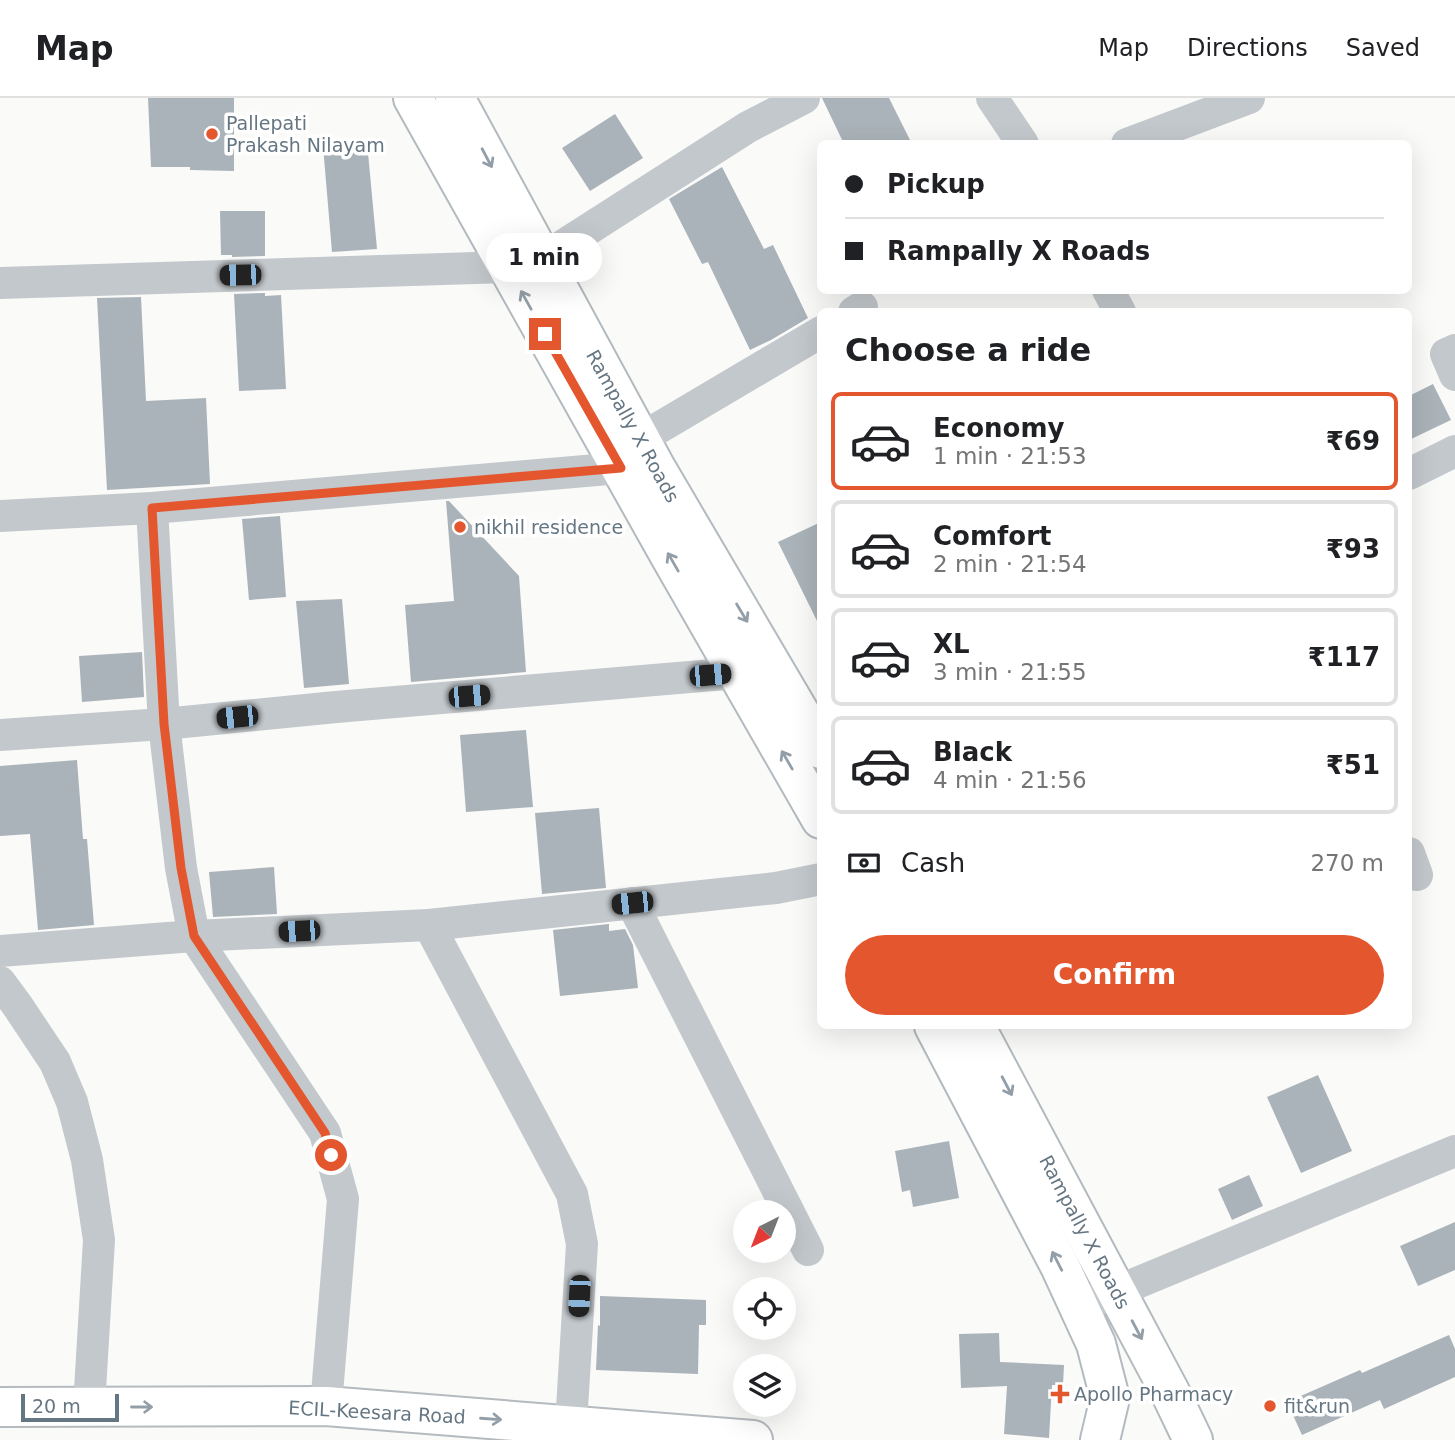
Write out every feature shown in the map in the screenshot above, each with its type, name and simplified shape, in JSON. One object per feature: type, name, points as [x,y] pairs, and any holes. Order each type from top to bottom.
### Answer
[{"type":"main road","name":"Rampally X Roads","points":[[413,98],[524,263],[630,454],[737,673],[817,812]]},
{"type":"main road","name":"Rampally X Roads","points":[[455,98],[524,263]]},
{"type":"main road","name":"Rampally X Roads","points":[[630,454],[657,470],[817,742]]},
{"type":"main road","name":"Rampally X Roads","points":[[936,1029],[1060,1266],[1096,1344],[1110,1398],[1100,1440]]},
{"type":"main road","name":"Rampally X Roads","points":[[977,1029],[1193,1440]]},
{"type":"main road","name":"ECIL-Keesara Road","points":[[0,1407],[326,1406],[753,1440]]},
{"type":"street","points":[[0,283],[524,263],[748,127],[804,98]]},
{"type":"street","points":[[992,98],[1020,140]]},
{"type":"street","points":[[1138,140],[1250,98]]},
{"type":"street","points":[[0,516],[152,508],[630,454],[817,335]]},
{"type":"street","points":[[1455,350],[1446,354],[1455,375]]},
{"type":"street","points":[[1412,472],[1455,451]]},
{"type":"street","points":[[152,508],[164,724],[181,868],[194,936],[325,1133],[343,1199],[326,1406]]},
{"type":"street","points":[[0,735],[164,724],[737,673]]},
{"type":"street","points":[[0,951],[194,936],[429,925],[776,888],[817,880]]},
{"type":"street","points":[[632,903],[808,1250]]},
{"type":"street","points":[[429,925],[572,1194],[582,1244],[571,1425]]},
{"type":"street","points":[[0,982],[55,1062],[72,1102],[87,1160],[99,1240],[89,1407]]},
{"type":"street","points":[[1079,1307],[1455,1152]]},
{"type":"building","points":[[148,98],[234,98],[234,171],[151,167]]},
{"type":"building","points":[[822,98],[889,98],[910,140],[842,140]]},
{"type":"building","points":[[615,114],[643,158],[590,191],[562,148]]},
{"type":"building","points":[[367,142],[377,249],[332,252],[323,146]]},
{"type":"building","points":[[722,167],[764,249],[773,245],[808,318],[750,350],[708,262],[702,264],[669,199]]},
{"type":"building","points":[[220,211],[265,211],[265,256],[221,255]]},
{"type":"building","points":[[265,293],[265,296],[281,295],[286,389],[239,391],[234,294]]},
{"type":"building","points":[[141,297],[146,401],[206,398],[210,484],[107,490],[97,298]]},
{"type":"building","points":[[1433,384],[1451,420],[1412,439],[1412,394]]},
{"type":"building","points":[[446,501],[449,501],[519,576],[526,672],[411,682],[405,605],[454,601]]},
{"type":"building","points":[[280,516],[286,597],[249,600],[242,519]]},
{"type":"building","points":[[817,524],[817,621],[778,542]]},
{"type":"building","points":[[342,599],[349,684],[304,688],[296,601]]},
{"type":"building","points":[[142,652],[144,697],[82,702],[79,656]]},
{"type":"building","points":[[526,730],[533,807],[466,812],[460,735]]},
{"type":"building","points":[[77,760],[83,839],[87,839],[94,925],[38,930],[30,834],[0,836],[0,766]]},
{"type":"building","points":[[599,808],[606,888],[542,894],[535,813]]},
{"type":"building","points":[[274,867],[277,914],[213,917],[209,872]]},
{"type":"building","points":[[609,924],[609,931],[625,929],[633,945],[638,988],[560,996],[553,930]]},
{"type":"building","points":[[1318,1075],[1352,1151],[1301,1173],[1267,1097]]},
{"type":"building","points":[[949,1141],[959,1198],[913,1207],[910,1190],[902,1192],[895,1151]]},
{"type":"building","points":[[1249,1175],[1263,1206],[1232,1220],[1218,1189]]},
{"type":"building","points":[[1455,1222],[1455,1270],[1418,1286],[1400,1246]]},
{"type":"building","points":[[600,1296],[706,1300],[706,1325],[699,1325],[698,1374],[596,1370]]},
{"type":"building","points":[[999,1333],[1000,1362],[1064,1365],[1063,1385],[1052,1385],[1049,1438],[1004,1434],[1007,1386],[961,1388],[959,1334]]},
{"type":"building","points":[[1449,1335],[1455,1349],[1455,1377],[1384,1409],[1380,1400],[1302,1435],[1287,1402]]},
{"type":"place","name":"Pallepati Prakash Nilayam","points":[[212,134]]},
{"type":"place","name":"nikhil residence","points":[[460,527]]},
{"type":"place","name":"Apollo Pharmacy","points":[[1060,1394]]},
{"type":"place","name":"fit&run","points":[[1270,1406]]},
{"type":"route","points":[[331,1155],[325,1133],[194,936],[181,868],[164,724],[152,508],[621,468],[545,334]]}]
